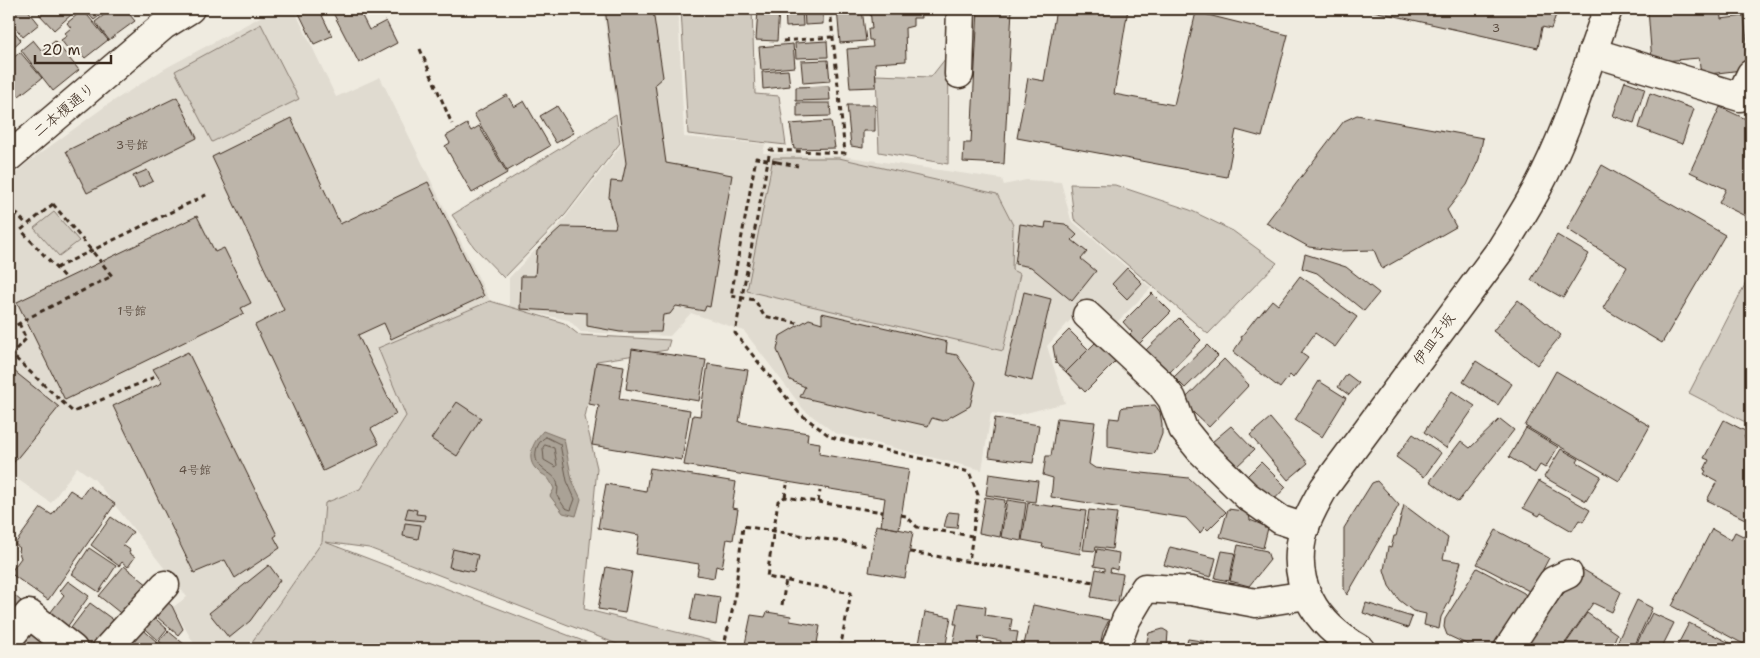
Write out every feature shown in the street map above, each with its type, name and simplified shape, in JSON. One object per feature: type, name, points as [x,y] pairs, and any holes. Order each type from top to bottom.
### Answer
[{"type":"main road","name":"二本榎通り","points":[[9,157],[157,17],[190,9]]},
{"type":"main road","points":[[959,74],[961,9]]},
{"type":"main road","name":"伊皿子坂","points":[[1360,649],[1344,640],[1331,629],[1313,608],[1306,595],[1300,566],[1301,542],[1304,528],[1324,488],[1501,249],[1539,186],[1561,138],[1608,9]]},
{"type":"main road","points":[[1592,52],[1740,97],[1751,74]]},
{"type":"main road","points":[[1087,315],[1160,383],[1172,400],[1184,429],[1200,450],[1247,496],[1281,520],[1304,528]]},
{"type":"main road","points":[[1508,649],[1552,581],[1568,574]]},
{"type":"main road","points":[[107,649],[165,585]]},
{"type":"main road","points":[[1115,649],[1126,620],[1146,588],[1191,591],[1256,603],[1306,595]]},
{"type":"main road","points":[[9,638],[29,614],[74,649]]},
{"type":"path","points":[[830,9],[845,153],[770,150],[734,333],[799,413],[831,437],[936,462],[969,472],[978,495],[969,562]]},
{"type":"path","points":[[784,41],[832,37]]},
{"type":"path","points":[[420,49],[452,124]]},
{"type":"path","points":[[797,323],[764,316],[755,300],[732,296],[756,158],[798,166]]},
{"type":"path","points":[[56,268],[208,194]]},
{"type":"path","points":[[9,330],[112,276],[53,204],[21,230],[66,279]]},
{"type":"path","points":[[9,205],[27,225]]},
{"type":"path","points":[[19,324],[26,339],[11,354],[73,412],[157,376]]},
{"type":"path","points":[[785,497],[787,485]]},
{"type":"path","points":[[818,502],[820,491]]},
{"type":"path","points":[[840,649],[851,593],[767,577],[778,501],[785,497],[883,512]]},
{"type":"path","points":[[901,515],[906,516],[917,527],[972,536]]},
{"type":"path","points":[[723,649],[734,603],[743,526],[868,546]]},
{"type":"path","points":[[910,552],[1094,582]]},
{"type":"path","points":[[782,605],[786,580]]},
{"type":"shaded area","points":[[275,9],[294,9],[336,97],[380,77],[490,301],[378,348],[406,416],[360,489],[325,503],[322,542],[247,649],[197,649],[173,607],[187,597],[95,480],[77,467],[51,503],[9,473],[9,268],[11,267],[9,264],[9,179],[27,163],[107,105],[166,68]]},
{"type":"shaded area","points":[[603,9],[678,9],[684,137],[765,144],[763,153],[842,156],[1002,179],[1004,185],[1026,180],[1061,182],[1071,220],[1151,288],[1112,327],[1084,305],[1047,346],[1065,403],[1014,416],[991,413],[982,470],[835,433],[804,410],[744,331],[691,313],[670,336],[581,332],[569,320],[509,308],[509,278],[561,223],[622,144]]},
{"type":"shaded area","points":[[681,9],[752,9],[755,94],[779,96],[786,145],[688,134]]},
{"type":"shaded area","points":[[261,24],[299,99],[212,142],[175,71]]},
{"type":"shaded area","points":[[949,54],[948,164],[879,152],[876,75],[931,77]]},
{"type":"shaded area","points":[[616,114],[620,143],[565,215],[504,278],[474,247],[452,215]]},
{"type":"shaded area","points":[[773,158],[839,158],[997,194],[1013,225],[1012,270],[1020,274],[1003,351],[747,291]]},
{"type":"shaded area","points":[[1070,184],[1115,185],[1190,210],[1233,231],[1277,263],[1208,334],[1074,219]]},
{"type":"shaded area","points":[[54,212],[79,241],[59,256],[34,228]]},
{"type":"shaded area","points":[[1751,273],[1751,425],[1689,393]]},
{"type":"shaded area","points":[[490,301],[564,323],[579,335],[670,340],[667,350],[597,361],[585,417],[597,468],[584,609],[728,645],[730,649],[630,649],[369,548],[325,542],[604,649],[247,649],[322,542],[325,503],[360,489],[406,416],[378,348]]},
{"type":"water","points":[[543,431],[564,439],[572,480],[581,499],[576,516],[563,513],[550,496],[554,489],[549,480],[532,463],[532,448]]},
{"type":"building","points":[[9,9],[27,9],[39,24],[23,37],[9,20]]},
{"type":"building","points":[[45,9],[67,9],[72,14],[54,30],[39,14]]},
{"type":"building","points":[[84,9],[108,9],[94,20]]},
{"type":"building","points":[[112,9],[125,9],[135,21],[109,40],[95,22]]},
{"type":"building","points":[[297,9],[319,9],[332,36],[314,44]]},
{"type":"building","points":[[331,9],[362,9],[359,10],[369,30],[386,21],[397,43],[359,63]]},
{"type":"building","points":[[605,9],[647,9],[647,13],[653,11],[663,77],[655,84],[666,163],[732,175],[710,307],[706,306],[704,311],[676,306],[670,314],[663,315],[661,332],[620,332],[587,326],[587,313],[520,309],[521,276],[535,276],[537,250],[562,227],[615,228],[616,224],[609,197],[611,181],[622,182],[626,163]]},
{"type":"building","points":[[758,9],[779,9],[777,41],[756,40]]},
{"type":"building","points":[[785,9],[802,9],[803,26],[786,27]]},
{"type":"building","points":[[804,9],[823,9],[823,24],[805,25]]},
{"type":"building","points":[[837,9],[862,9],[866,41],[840,43]]},
{"type":"building","points":[[870,9],[920,9],[921,18],[913,18],[913,26],[905,28],[906,61],[875,63],[876,87],[850,88],[847,49],[873,47],[872,40],[869,40],[868,29],[872,29]]},
{"type":"building","points":[[978,9],[1012,9],[1004,164],[963,162],[964,143],[971,143]]},
{"type":"building","points":[[1056,9],[1128,9],[1114,94],[1174,105],[1196,12],[1288,35],[1262,137],[1236,130],[1227,177],[1017,138],[1028,78],[1044,81]]},
{"type":"building","points":[[1364,9],[1558,9],[1551,29],[1542,27],[1538,48]]},
{"type":"building","points":[[1648,9],[1720,9],[1721,19],[1744,16],[1750,69],[1701,75],[1699,58],[1652,62]]},
{"type":"building","points":[[83,10],[108,40],[85,58],[76,48],[71,53],[61,40],[67,36],[65,33],[71,28],[67,23]]},
{"type":"building","points":[[9,25],[21,40],[9,51]]},
{"type":"building","points":[[33,40],[42,51],[55,41],[79,70],[53,91],[21,50]]},
{"type":"building","points":[[827,41],[828,57],[796,58],[795,43]]},
{"type":"building","points":[[793,44],[795,67],[761,70],[759,47]]},
{"type":"building","points":[[20,52],[42,78],[19,96],[9,87],[9,62]]},
{"type":"building","points":[[828,60],[830,81],[803,83],[801,61]]},
{"type":"building","points":[[788,70],[790,86],[763,89],[762,72]]},
{"type":"building","points":[[1625,81],[1645,88],[1634,123],[1613,116]]},
{"type":"building","points":[[829,86],[830,100],[796,101],[796,87]]},
{"type":"building","points":[[1650,93],[1694,109],[1682,144],[1639,128]]},
{"type":"building","points":[[507,95],[514,107],[524,101],[550,146],[507,171],[474,114]]},
{"type":"building","points":[[177,97],[197,138],[87,193],[66,151]]},
{"type":"building","points":[[797,103],[830,103],[831,116],[797,117]]},
{"type":"building","points":[[847,105],[875,105],[875,131],[863,131],[863,148],[851,146]]},
{"type":"building","points":[[557,106],[574,133],[556,143],[540,116]]},
{"type":"building","points":[[1720,107],[1748,120],[1751,113],[1751,219],[1719,203],[1726,189],[1690,172]]},
{"type":"building","points":[[1357,115],[1483,138],[1479,159],[1467,185],[1447,210],[1456,227],[1382,269],[1374,250],[1337,251],[1309,247],[1266,223],[1344,121]]},
{"type":"building","points":[[291,118],[340,224],[428,182],[484,296],[391,339],[384,323],[358,335],[396,414],[371,429],[379,444],[323,471],[255,325],[284,310],[212,157]]},
{"type":"building","points":[[831,121],[835,148],[794,149],[790,124]]},
{"type":"building","points":[[467,124],[471,131],[479,126],[507,173],[472,193],[445,146],[450,143],[446,136]]},
{"type":"building","points":[[1602,165],[1725,235],[1662,343],[1603,308],[1627,267],[1567,229]]},
{"type":"building","points":[[147,170],[153,181],[139,188],[133,176]]},
{"type":"building","points":[[197,216],[215,252],[224,248],[251,303],[241,308],[244,313],[65,400],[17,302]]},
{"type":"building","points":[[1046,222],[1065,224],[1077,235],[1072,240],[1087,252],[1081,259],[1096,271],[1072,301],[1031,267],[1015,264],[1020,224],[1045,228]]},
{"type":"building","points":[[1557,235],[1589,254],[1563,298],[1531,280]]},
{"type":"building","points":[[1305,254],[1346,267],[1379,293],[1364,311],[1317,273],[1302,268]]},
{"type":"building","points":[[1127,268],[1142,283],[1127,299],[1112,284]]},
{"type":"building","points":[[1300,276],[1357,317],[1335,347],[1315,333],[1301,353],[1308,358],[1293,378],[1290,375],[1280,388],[1233,352],[1242,339],[1241,337],[1258,315],[1272,300],[1278,305]]},
{"type":"building","points":[[1024,292],[1051,299],[1032,381],[1005,374]]},
{"type":"building","points":[[1152,293],[1171,312],[1139,344],[1123,322]]},
{"type":"building","points":[[1518,300],[1561,335],[1537,365],[1493,331]]},
{"type":"building","points":[[822,313],[947,342],[946,353],[957,355],[976,382],[970,406],[943,421],[932,418],[928,426],[800,397],[805,387],[790,380],[777,350],[780,336],[809,319],[822,323]]},
{"type":"building","points":[[1179,318],[1201,340],[1168,374],[1145,351]]},
{"type":"building","points":[[1069,330],[1089,350],[1066,372],[1056,363],[1053,346]]},
{"type":"building","points":[[1100,338],[1120,357],[1085,392],[1066,372]]},
{"type":"building","points":[[1207,345],[1218,356],[1185,388],[1174,377]]},
{"type":"building","points":[[632,349],[706,360],[699,401],[626,389]]},
{"type":"building","points":[[188,352],[277,535],[274,537],[280,548],[235,578],[225,560],[194,573],[113,406],[162,383],[153,369]]},
{"type":"building","points":[[1224,359],[1249,385],[1209,427],[1182,402]]},
{"type":"building","points":[[1476,361],[1512,384],[1498,405],[1463,382]]},
{"type":"building","points":[[596,362],[624,366],[619,399],[690,410],[682,460],[592,445],[599,406],[589,404]]},
{"type":"building","points":[[708,364],[748,370],[739,422],[808,433],[807,441],[820,443],[819,454],[909,469],[899,529],[881,526],[885,498],[684,465],[693,415],[700,416]]},
{"type":"building","points":[[9,367],[59,407],[10,467],[9,466]]},
{"type":"building","points":[[1556,371],[1650,426],[1619,481],[1525,426]]},
{"type":"building","points":[[1347,374],[1359,383],[1349,395],[1338,387]]},
{"type":"building","points":[[1319,381],[1346,398],[1322,437],[1295,420]]},
{"type":"building","points":[[1452,391],[1475,406],[1446,448],[1424,432]]},
{"type":"building","points":[[457,402],[481,418],[457,456],[431,439]]},
{"type":"building","points":[[1155,405],[1160,412],[1162,434],[1153,454],[1108,447],[1110,418],[1119,419],[1123,407]]},
{"type":"building","points":[[995,418],[1039,425],[1033,463],[989,457]]},
{"type":"building","points":[[1057,418],[1095,422],[1089,464],[1095,468],[1189,478],[1226,512],[1208,530],[1205,527],[1200,533],[1186,518],[1051,497],[1053,478],[1043,475],[1046,456],[1051,456]]},
{"type":"building","points":[[1270,418],[1308,463],[1288,480],[1250,435]]},
{"type":"building","points":[[1500,419],[1514,430],[1458,502],[1430,481],[1461,441],[1470,448]]},
{"type":"building","points":[[1724,420],[1747,432],[1744,437],[1751,441],[1751,522],[1707,500],[1717,481],[1704,474],[1709,460],[1704,458]]},
{"type":"building","points":[[1231,426],[1254,450],[1235,468],[1212,442]]},
{"type":"building","points":[[1526,428],[1558,447],[1545,468],[1540,465],[1535,473],[1509,457]]},
{"type":"building","points":[[1413,434],[1441,453],[1424,477],[1396,457]]},
{"type":"building","points":[[1561,449],[1579,459],[1577,462],[1601,476],[1586,501],[1544,477]]},
{"type":"building","points":[[1261,462],[1286,487],[1269,505],[1243,480]]},
{"type":"building","points":[[650,468],[736,482],[732,508],[738,509],[733,540],[727,539],[722,568],[716,566],[714,578],[697,575],[699,564],[636,554],[639,535],[598,528],[606,484],[646,491]]},
{"type":"building","points":[[989,474],[1038,481],[1035,502],[986,495]]},
{"type":"building","points":[[1377,481],[1399,505],[1347,595],[1344,589],[1344,528],[1372,483]]},
{"type":"building","points":[[1539,481],[1590,510],[1583,522],[1579,520],[1572,531],[1541,513],[1539,516],[1523,508]]},
{"type":"building","points":[[89,486],[115,504],[48,600],[10,573],[21,558],[18,550],[20,548],[15,544],[41,508],[52,515],[70,490],[81,497]]},
{"type":"building","points":[[985,497],[1005,500],[1000,537],[979,533]]},
{"type":"building","points":[[1007,500],[1026,503],[1021,541],[1001,537]]},
{"type":"building","points":[[1028,503],[1086,511],[1080,554],[1042,547],[1043,544],[1022,540]]},
{"type":"building","points":[[1404,505],[1448,538],[1443,559],[1461,562],[1450,600],[1441,617],[1439,629],[1424,625],[1426,614],[1413,611],[1399,600],[1389,586],[1384,570],[1388,547],[1391,548],[1394,536],[1396,536]]},
{"type":"building","points":[[408,508],[417,510],[416,514],[425,515],[424,521],[405,519]]},
{"type":"building","points":[[1228,509],[1243,511],[1249,514],[1250,520],[1265,526],[1264,528],[1268,528],[1263,548],[1220,537]]},
{"type":"building","points":[[1089,510],[1117,513],[1112,549],[1096,547],[1095,551],[1083,550]]},
{"type":"building","points":[[948,512],[959,513],[957,528],[944,527]]},
{"type":"building","points":[[111,517],[133,532],[123,545],[135,557],[128,567],[122,562],[119,566],[91,545]]},
{"type":"building","points":[[405,523],[421,525],[418,539],[403,536]]},
{"type":"building","points":[[876,525],[913,532],[905,578],[869,572]]},
{"type":"building","points":[[1712,529],[1731,540],[1735,532],[1751,540],[1751,648],[1672,606]]},
{"type":"building","points":[[1496,530],[1549,558],[1531,592],[1477,564]]},
{"type":"building","points":[[1238,545],[1267,551],[1270,560],[1249,586],[1230,581]]},
{"type":"building","points":[[1170,547],[1216,558],[1211,577],[1164,565]]},
{"type":"building","points":[[89,548],[116,566],[99,592],[72,574]]},
{"type":"building","points":[[453,549],[478,555],[474,572],[449,567]]},
{"type":"building","points":[[1097,549],[1119,553],[1117,570],[1111,568],[1110,572],[1123,574],[1118,602],[1091,597],[1096,569],[1105,571],[1105,568],[1094,566]]},
{"type":"building","points":[[1222,551],[1235,553],[1229,581],[1215,578]]},
{"type":"building","points":[[269,565],[280,580],[250,621],[229,638],[209,613]]},
{"type":"building","points":[[124,566],[148,585],[124,616],[99,596]]},
{"type":"building","points":[[606,567],[632,572],[625,613],[598,609]]},
{"type":"building","points":[[1477,568],[1524,593],[1527,597],[1499,649],[1477,649],[1447,635],[1444,627],[1445,619]]},
{"type":"building","points":[[1582,569],[1621,592],[1612,612],[1593,603],[1561,649],[1521,649]]},
{"type":"building","points":[[68,581],[89,596],[65,630],[47,617],[64,595],[60,591]]},
{"type":"building","points":[[9,591],[21,601],[9,616]]},
{"type":"building","points":[[695,593],[720,597],[716,625],[690,620]]},
{"type":"building","points":[[161,597],[172,606],[183,629],[178,635],[150,611]]},
{"type":"building","points":[[1637,600],[1652,608],[1633,649],[1614,649]]},
{"type":"building","points":[[90,603],[119,624],[99,639],[91,649],[68,632]]},
{"type":"building","points":[[958,603],[986,607],[985,615],[1012,619],[1010,631],[1018,632],[1015,649],[999,649],[1001,641],[979,637],[977,649],[952,649],[957,624],[954,624]]},
{"type":"building","points":[[1366,603],[1412,617],[1408,628],[1363,613]]},
{"type":"building","points":[[1033,605],[1109,620],[1103,632],[1099,649],[1023,649]]},
{"type":"building","points":[[148,612],[167,629],[158,640],[139,623]]},
{"type":"building","points":[[767,612],[791,616],[790,621],[820,626],[816,649],[744,649],[751,615],[765,617]]},
{"type":"building","points":[[925,612],[951,617],[945,649],[918,649]]},
{"type":"building","points":[[1587,613],[1617,634],[1611,649],[1562,649]]},
{"type":"building","points":[[1652,613],[1674,623],[1661,649],[1634,649]]},
{"type":"building","points":[[1689,623],[1742,649],[1683,649],[1677,646]]},
{"type":"building","points":[[137,624],[158,643],[153,649],[114,649]]},
{"type":"building","points":[[28,629],[42,641],[35,649],[10,649]]},
{"type":"building","points":[[1163,629],[1168,632],[1167,646],[1183,649],[1145,649],[1149,633]]},
{"type":"building","points":[[168,631],[190,649],[168,649],[159,641]]},
{"type":"building","points":[[1188,639],[1208,642],[1207,649],[1185,649]]}]
